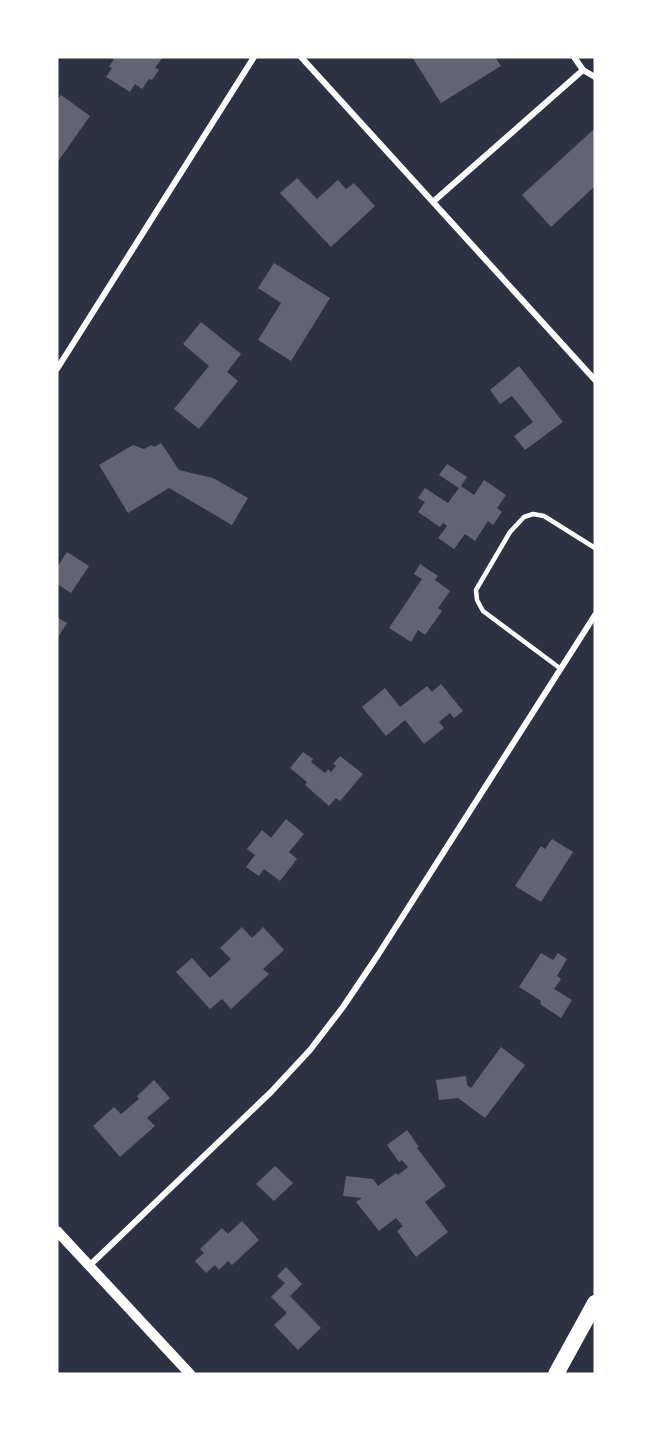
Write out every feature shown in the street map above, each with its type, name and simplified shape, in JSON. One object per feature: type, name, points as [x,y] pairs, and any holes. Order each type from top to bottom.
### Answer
[{"type":"highway","points":[[556,1374],[595,1303]]},
{"type":"street","points":[[57,369],[254,57]]},
{"type":"street","points":[[301,57],[595,380]]},
{"type":"street","points":[[574,57],[583,70],[595,77]]},
{"type":"street","points":[[434,201],[583,70]]},
{"type":"street","points":[[89,1266],[271,1092],[310,1050],[343,1007],[378,955],[595,615]]},
{"type":"street","points":[[57,1231],[190,1374]]},
{"type":"lane","points":[[561,669],[483,611],[477,600],[476,590],[510,532],[524,517],[533,514],[544,516],[595,548]]},
{"type":"building","points":[[111,57],[163,57],[155,68],[159,70],[152,80],[149,79],[142,89],[135,84],[130,92],[106,77],[112,68],[109,67],[114,59]]},
{"type":"building","points":[[412,57],[495,57],[501,66],[441,103]]},
{"type":"building","points":[[61,95],[90,116],[57,163],[57,100]]},
{"type":"building","points":[[593,130],[595,132],[595,186],[551,227],[522,195]]},
{"type":"building","points":[[297,178],[317,199],[338,180],[346,189],[354,183],[375,206],[331,247],[280,193]]},
{"type":"building","points":[[274,263],[330,298],[291,361],[258,340],[281,303],[258,288]]},
{"type":"building","points":[[201,322],[241,354],[227,372],[238,381],[199,429],[174,409],[209,366],[183,344]]},
{"type":"building","points":[[519,366],[563,422],[525,450],[514,436],[533,422],[512,396],[500,404],[490,390]]},
{"type":"building","points":[[161,443],[179,470],[213,478],[248,498],[232,525],[169,488],[128,513],[99,465],[133,445],[144,449]]},
{"type":"building","points":[[447,464],[467,477],[461,486],[474,495],[484,480],[506,495],[497,508],[502,512],[493,525],[488,521],[475,541],[465,534],[454,549],[438,538],[447,526],[443,523],[440,527],[418,512],[425,502],[418,498],[425,488],[448,503],[459,488],[439,475]]},
{"type":"building","points":[[67,552],[89,566],[71,593],[57,584],[57,567]]},
{"type":"building","points":[[420,564],[438,576],[435,580],[450,591],[438,608],[442,611],[425,635],[418,630],[411,642],[389,628],[422,579],[414,574]]},
{"type":"building","points":[[57,617],[67,623],[57,639]]},
{"type":"building","points":[[441,684],[463,711],[454,718],[450,713],[439,722],[444,728],[424,744],[405,720],[386,736],[362,707],[385,688],[400,707],[427,686],[432,692]]},
{"type":"building","points":[[303,752],[313,759],[311,762],[325,773],[328,769],[331,772],[336,766],[333,764],[340,756],[363,774],[340,801],[336,798],[329,806],[305,785],[307,782],[290,768]]},
{"type":"building","points":[[286,819],[304,834],[289,852],[297,859],[280,881],[264,869],[259,876],[246,867],[255,855],[247,849],[262,830],[271,838]]},
{"type":"building","points":[[552,839],[573,852],[541,902],[515,886],[541,846],[545,849]]},
{"type":"building","points":[[242,927],[252,938],[263,927],[284,950],[263,969],[269,974],[231,1009],[222,999],[210,1009],[176,972],[192,958],[210,978],[231,959],[220,948]]},
{"type":"building","points":[[541,953],[553,960],[558,953],[567,959],[557,976],[561,979],[554,989],[572,1000],[561,1018],[540,1004],[541,1001],[519,987]]},
{"type":"building","points":[[501,1047],[525,1065],[485,1118],[458,1098],[439,1100],[436,1080],[466,1076],[467,1085],[471,1088]]},
{"type":"building","points":[[154,1080],[170,1098],[147,1118],[155,1126],[120,1157],[93,1126],[114,1107],[121,1114],[139,1099],[137,1096]]},
{"type":"building","points":[[407,1130],[419,1147],[417,1148],[446,1186],[425,1202],[448,1232],[416,1257],[397,1231],[403,1226],[396,1218],[379,1231],[356,1202],[362,1198],[343,1196],[346,1176],[373,1179],[378,1186],[408,1167],[402,1160],[399,1162],[387,1145]]},
{"type":"building","points":[[275,1166],[293,1183],[274,1201],[256,1184]]},
{"type":"building","points":[[242,1221],[259,1240],[232,1265],[228,1261],[219,1270],[215,1265],[206,1273],[195,1261],[204,1253],[200,1249],[222,1228],[228,1234]]},
{"type":"building","points":[[286,1267],[302,1284],[290,1296],[321,1328],[298,1350],[274,1325],[287,1313],[271,1297],[285,1283],[277,1276]]}]
